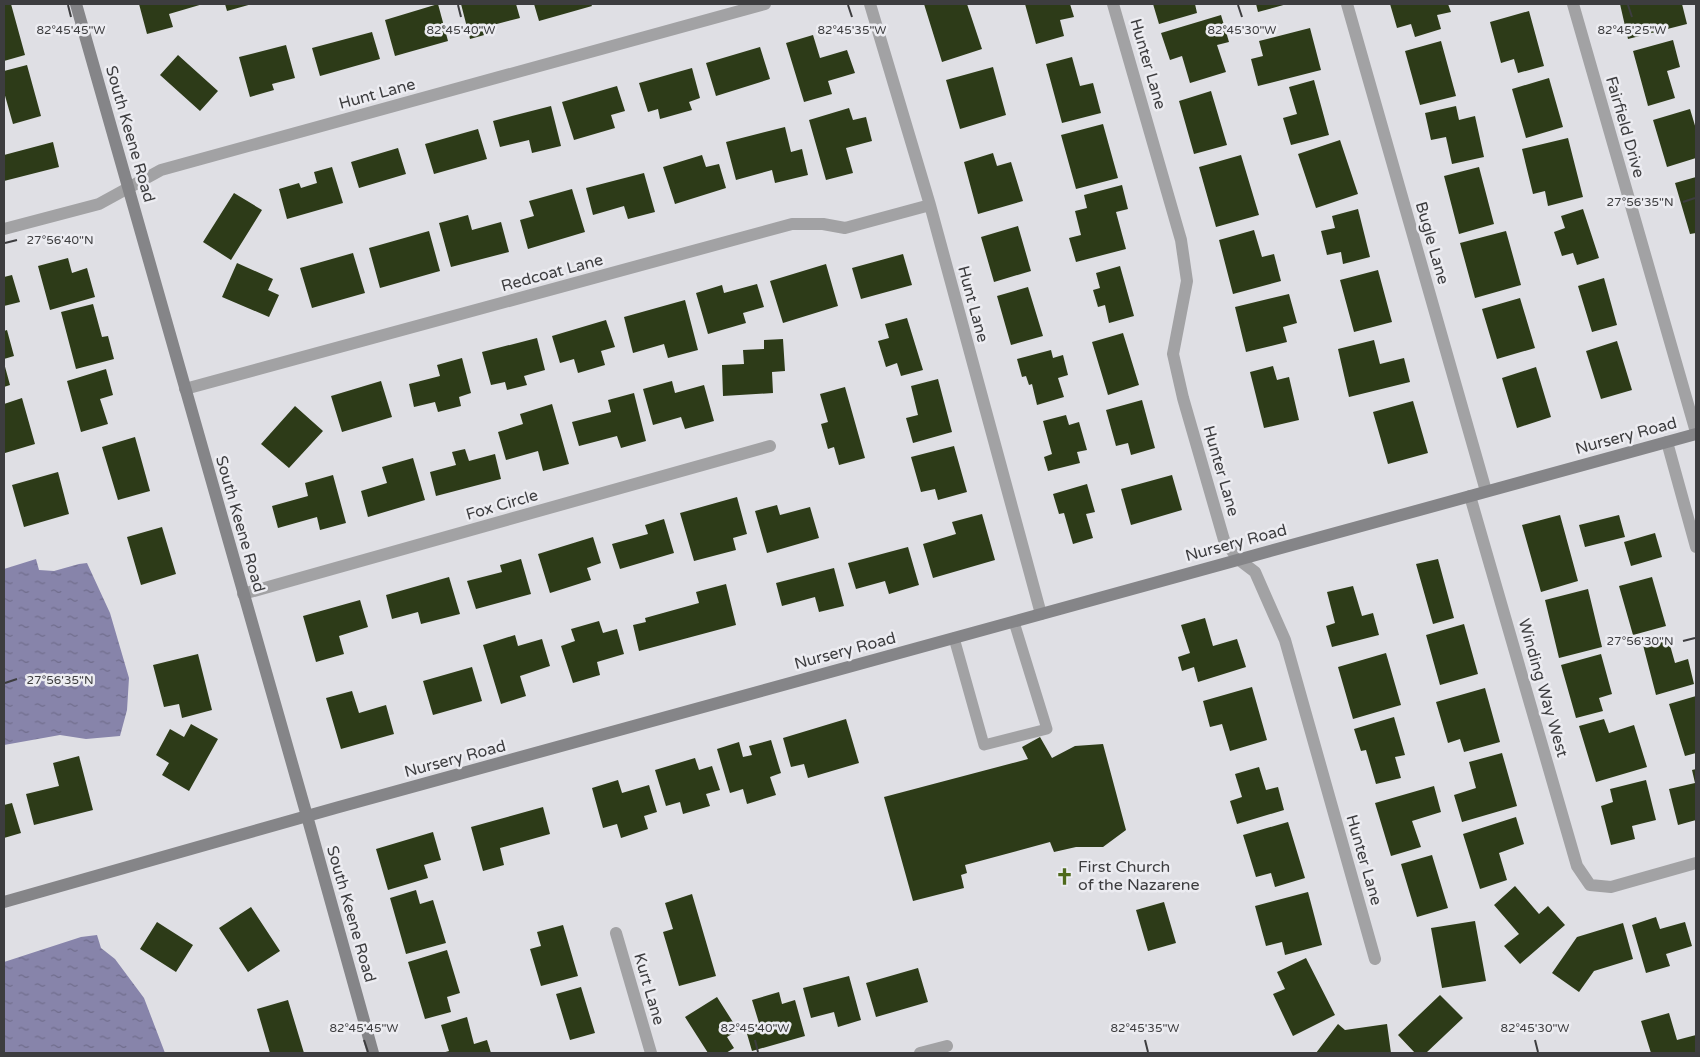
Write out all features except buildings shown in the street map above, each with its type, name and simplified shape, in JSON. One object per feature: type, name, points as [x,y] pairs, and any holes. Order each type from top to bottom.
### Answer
[{"type":"street","name":"South Keene Road","points":[[76,4],[373,1053]]},
{"type":"street","name":"Hunt Lane","points":[[4,229],[99,204],[160,170],[765,4]]},
{"type":"street","name":"Hunt Lane","points":[[870,4],[930,205],[1041,614]]},
{"type":"street","name":"Hunter Lane","points":[[1113,4],[1181,240],[1187,281],[1173,354],[1183,398],[1224,540],[1238,559],[1255,572],[1285,640],[1375,959]]},
{"type":"street","name":"Bugle Lane","points":[[1347,4],[1486,492]]},
{"type":"street","name":"Fairfield Drive","points":[[1573,4],[1696,433]]},
{"type":"street","name":"Redcoat Lane","points":[[185,389],[792,224],[823,224],[845,228],[930,205]]},
{"type":"street","name":"Nursery Road","points":[[4,902],[307,816],[1696,433]]},
{"type":"street","points":[[1667,442],[1696,547]]},
{"type":"street","name":"Fox Circle","points":[[243,594],[770,446]]},
{"type":"street","name":"Winding Way West","points":[[1470,496],[1577,866],[1590,885],[1611,887],[1696,863]]},
{"type":"street","name":"Kurt Lane","points":[[616,933],[651,1053]]},
{"type":"street","points":[[920,1053],[946,1046]]},
{"type":"lane","points":[[954,638],[984,745],[1046,729],[1014,622]]},
{"type":"water","points":[[36,559],[39,570],[54,571],[87,563],[110,613],[129,678],[127,710],[120,736],[86,739],[60,735],[4,745],[4,569]]},
{"type":"water","points":[[97,935],[101,948],[115,959],[144,998],[165,1053],[4,1053],[4,962],[81,937]]},
{"type":"place","name":"First Church of the Nazarene","points":[[1064,876]]}]
